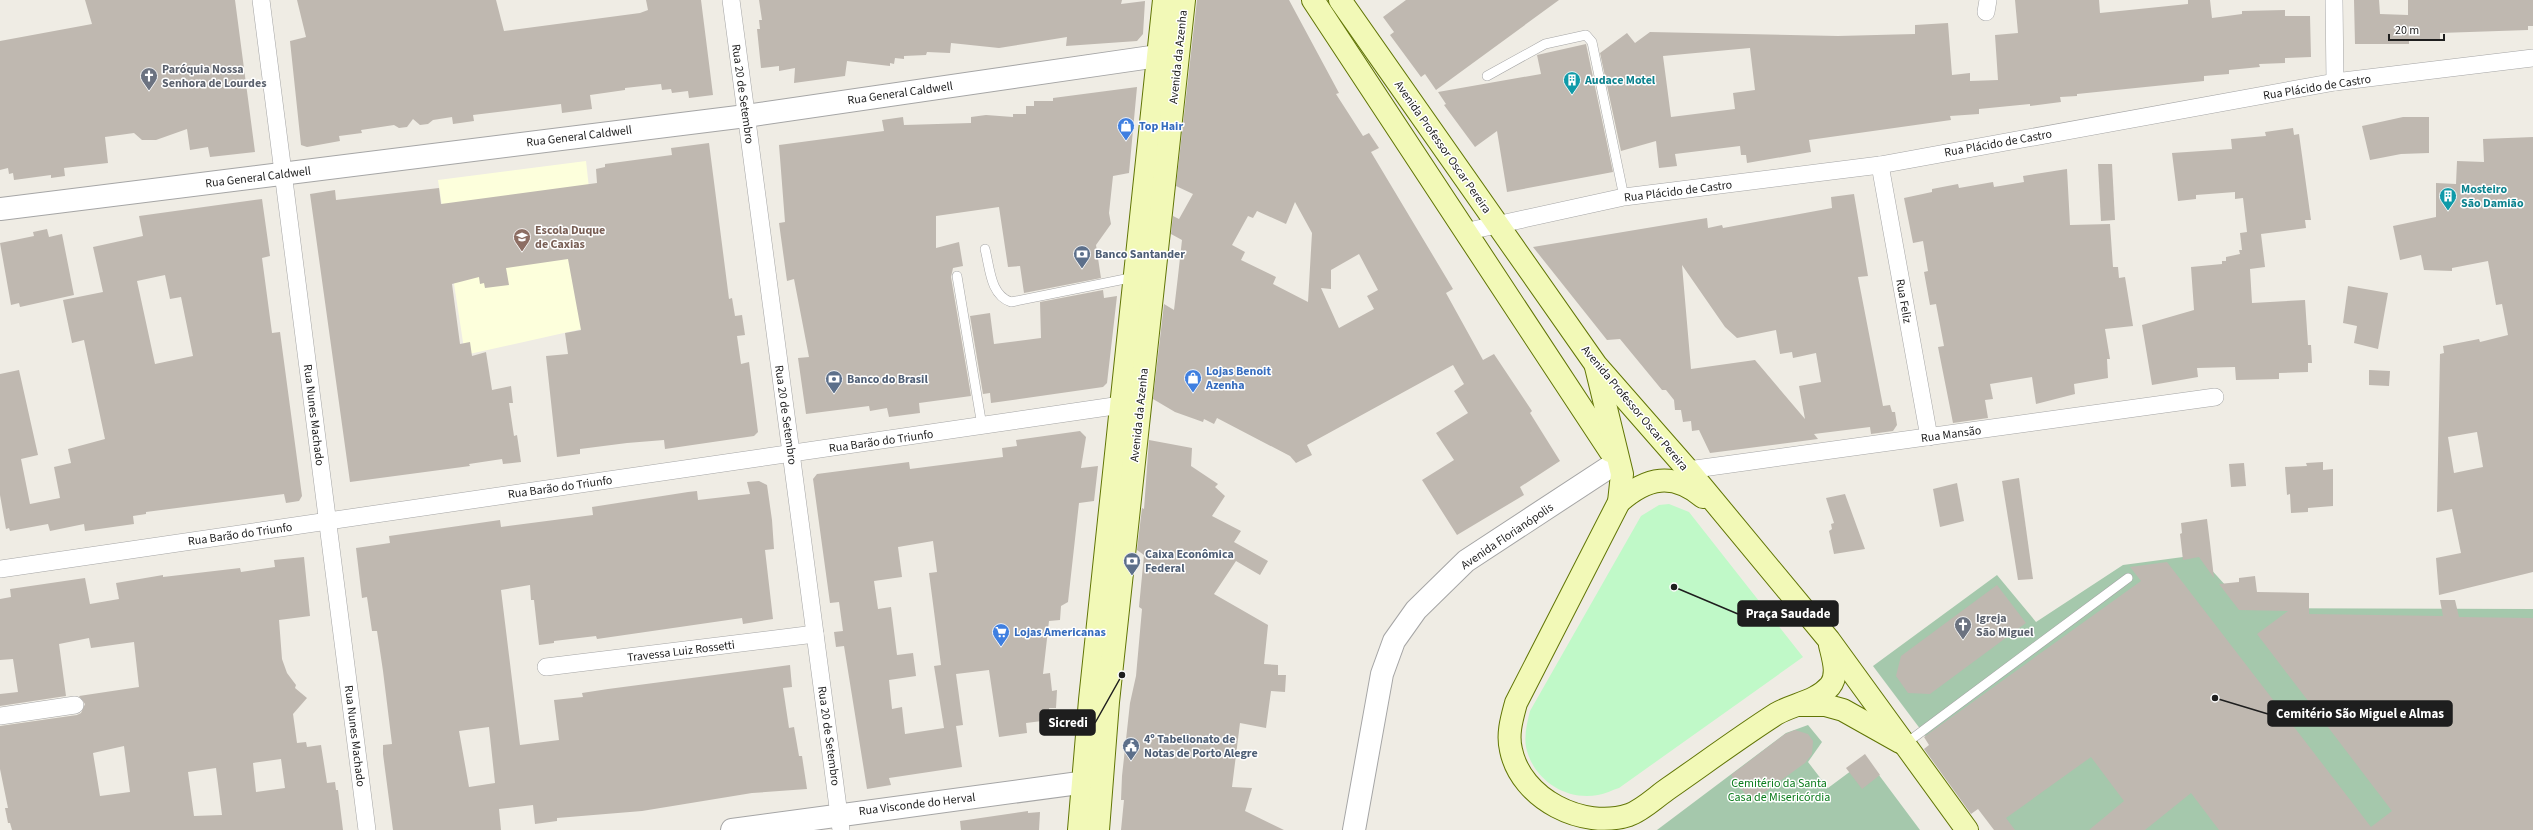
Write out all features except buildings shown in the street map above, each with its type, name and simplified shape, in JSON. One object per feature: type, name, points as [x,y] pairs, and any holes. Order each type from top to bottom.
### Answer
[{"type":"main road","name":"Avenida da Azenha","points":[[1098,830],[1093,781],[1090,700],[1164,0]]},
{"type":"main road","name":"Avenida da Azenha","points":[[1079,830],[1093,781],[1108,702],[1184,0]]},
{"type":"main road","points":[[1313,0],[1464,232],[1617,462]]},
{"type":"main road","name":"Avenida Professor Oscar Pereira","points":[[1340,0],[1496,225],[1596,364],[1688,470],[1829,640],[1967,830]]},
{"type":"main road","points":[[1596,364],[1617,462],[1622,474],[1619,502]]},
{"type":"main road","points":[[1723,513],[1694,490],[1680,482],[1663,480],[1646,483],[1631,491],[1619,502],[1516,703],[1510,727],[1511,750],[1520,773],[1535,792],[1567,814],[1600,821],[1629,815],[1778,713],[1799,705],[1830,686],[1835,669],[1829,640]]},
{"type":"main road","name":"Avenida Professor Oscar Pereira","points":[[1799,705],[1825,705],[1843,710],[1905,744]]},
{"type":"street","name":"Rua Nunes Machado","points":[[261,0],[367,830]]},
{"type":"street","name":"Rua 20 de Setembro","points":[[731,0],[840,822]]},
{"type":"street","points":[[2334,0],[2335,82]]},
{"type":"street","name":"Rua General Caldwell","points":[[0,209],[746,116],[1158,56]]},
{"type":"street","name":"Rua Plácido de Castro","points":[[1464,232],[1624,197],[1880,165],[2335,82],[2533,58]]},
{"type":"street","name":"Rua Feliz","points":[[1880,165],[1929,437]]},
{"type":"street","name":"Rua Mansão","points":[[1688,470],[2215,397]]},
{"type":"street","name":"Rua Barão do Triunfo","points":[[0,569],[1121,406]]},
{"type":"street","name":"Avenida Florianópolis","points":[[1354,830],[1382,674],[1394,641],[1416,610],[1466,561],[1617,462]]},
{"type":"street","name":"Travessa Luiz Rossetti","points":[[546,667],[815,634]]},
{"type":"street","points":[[0,716],[75,705]]},
{"type":"street","name":"Rua Visconde do Herval","points":[[732,830],[840,822],[1093,781]]},
{"type":"lane","points":[[1487,76],[1545,44],[1586,35],[1592,42],[1624,197]]},
{"type":"lane","points":[[985,249],[996,292],[1002,299],[1011,302],[1134,276]]},
{"type":"lane","points":[[957,276],[982,426]]},
{"type":"lane","points":[[1905,744],[2128,578]]},
{"type":"shaded area","name":"Escola Duque de Caxias","points":[[586,161],[604,324],[465,355],[438,180]]},
{"type":"green space","points":[[1669,504],[1689,512],[1803,657],[1619,788],[1601,794],[1586,796],[1574,795],[1553,786],[1543,778],[1530,759],[1525,738],[1530,711],[1641,516],[1659,505]]},
{"type":"green space","points":[[2198,555],[2246,608],[2533,609],[2533,830],[1996,830],[1873,666],[1997,575],[2036,622],[2123,565]]},
{"type":"green space","name":"Cemitério da Santa Casa de Misericórdia","points":[[1808,725],[1822,742],[1808,762],[1828,788],[1867,759],[1920,830],[1657,830],[1786,733]]},
{"type":"place","name":"Paróquia Nossa Senhora de Lourdes","points":[[149,91]]},
{"type":"place","name":"Audace Motel","points":[[1572,95]]},
{"type":"place","name":"Top Hair","points":[[1126,141]]},
{"type":"place","name":"Mosteiro São Damião","points":[[2448,211]]},
{"type":"place","name":"Escola Duque de Caxias","points":[[522,252]]},
{"type":"place","name":"Banco Santander","points":[[1082,269]]},
{"type":"place","name":"Lojas Benoit Azenha","points":[[1193,393]]},
{"type":"place","name":"Banco do Brasil","points":[[834,394]]},
{"type":"place","name":"Caixa Econômica Federal","points":[[1132,576]]},
{"type":"place","name":"Praça Saudade","points":[[1674,587]]},
{"type":"place","name":"Igreja São Miguel","points":[[1963,640]]},
{"type":"place","name":"Lojas Americanas","points":[[1001,647]]},
{"type":"place","name":"Sicredi","points":[[1122,675]]},
{"type":"place","name":"Cemitério São Miguel e Almas","points":[[2215,698]]},
{"type":"place","name":"4º Tabelionato de Notas de Porto Alegre","points":[[1131,761]]}]
